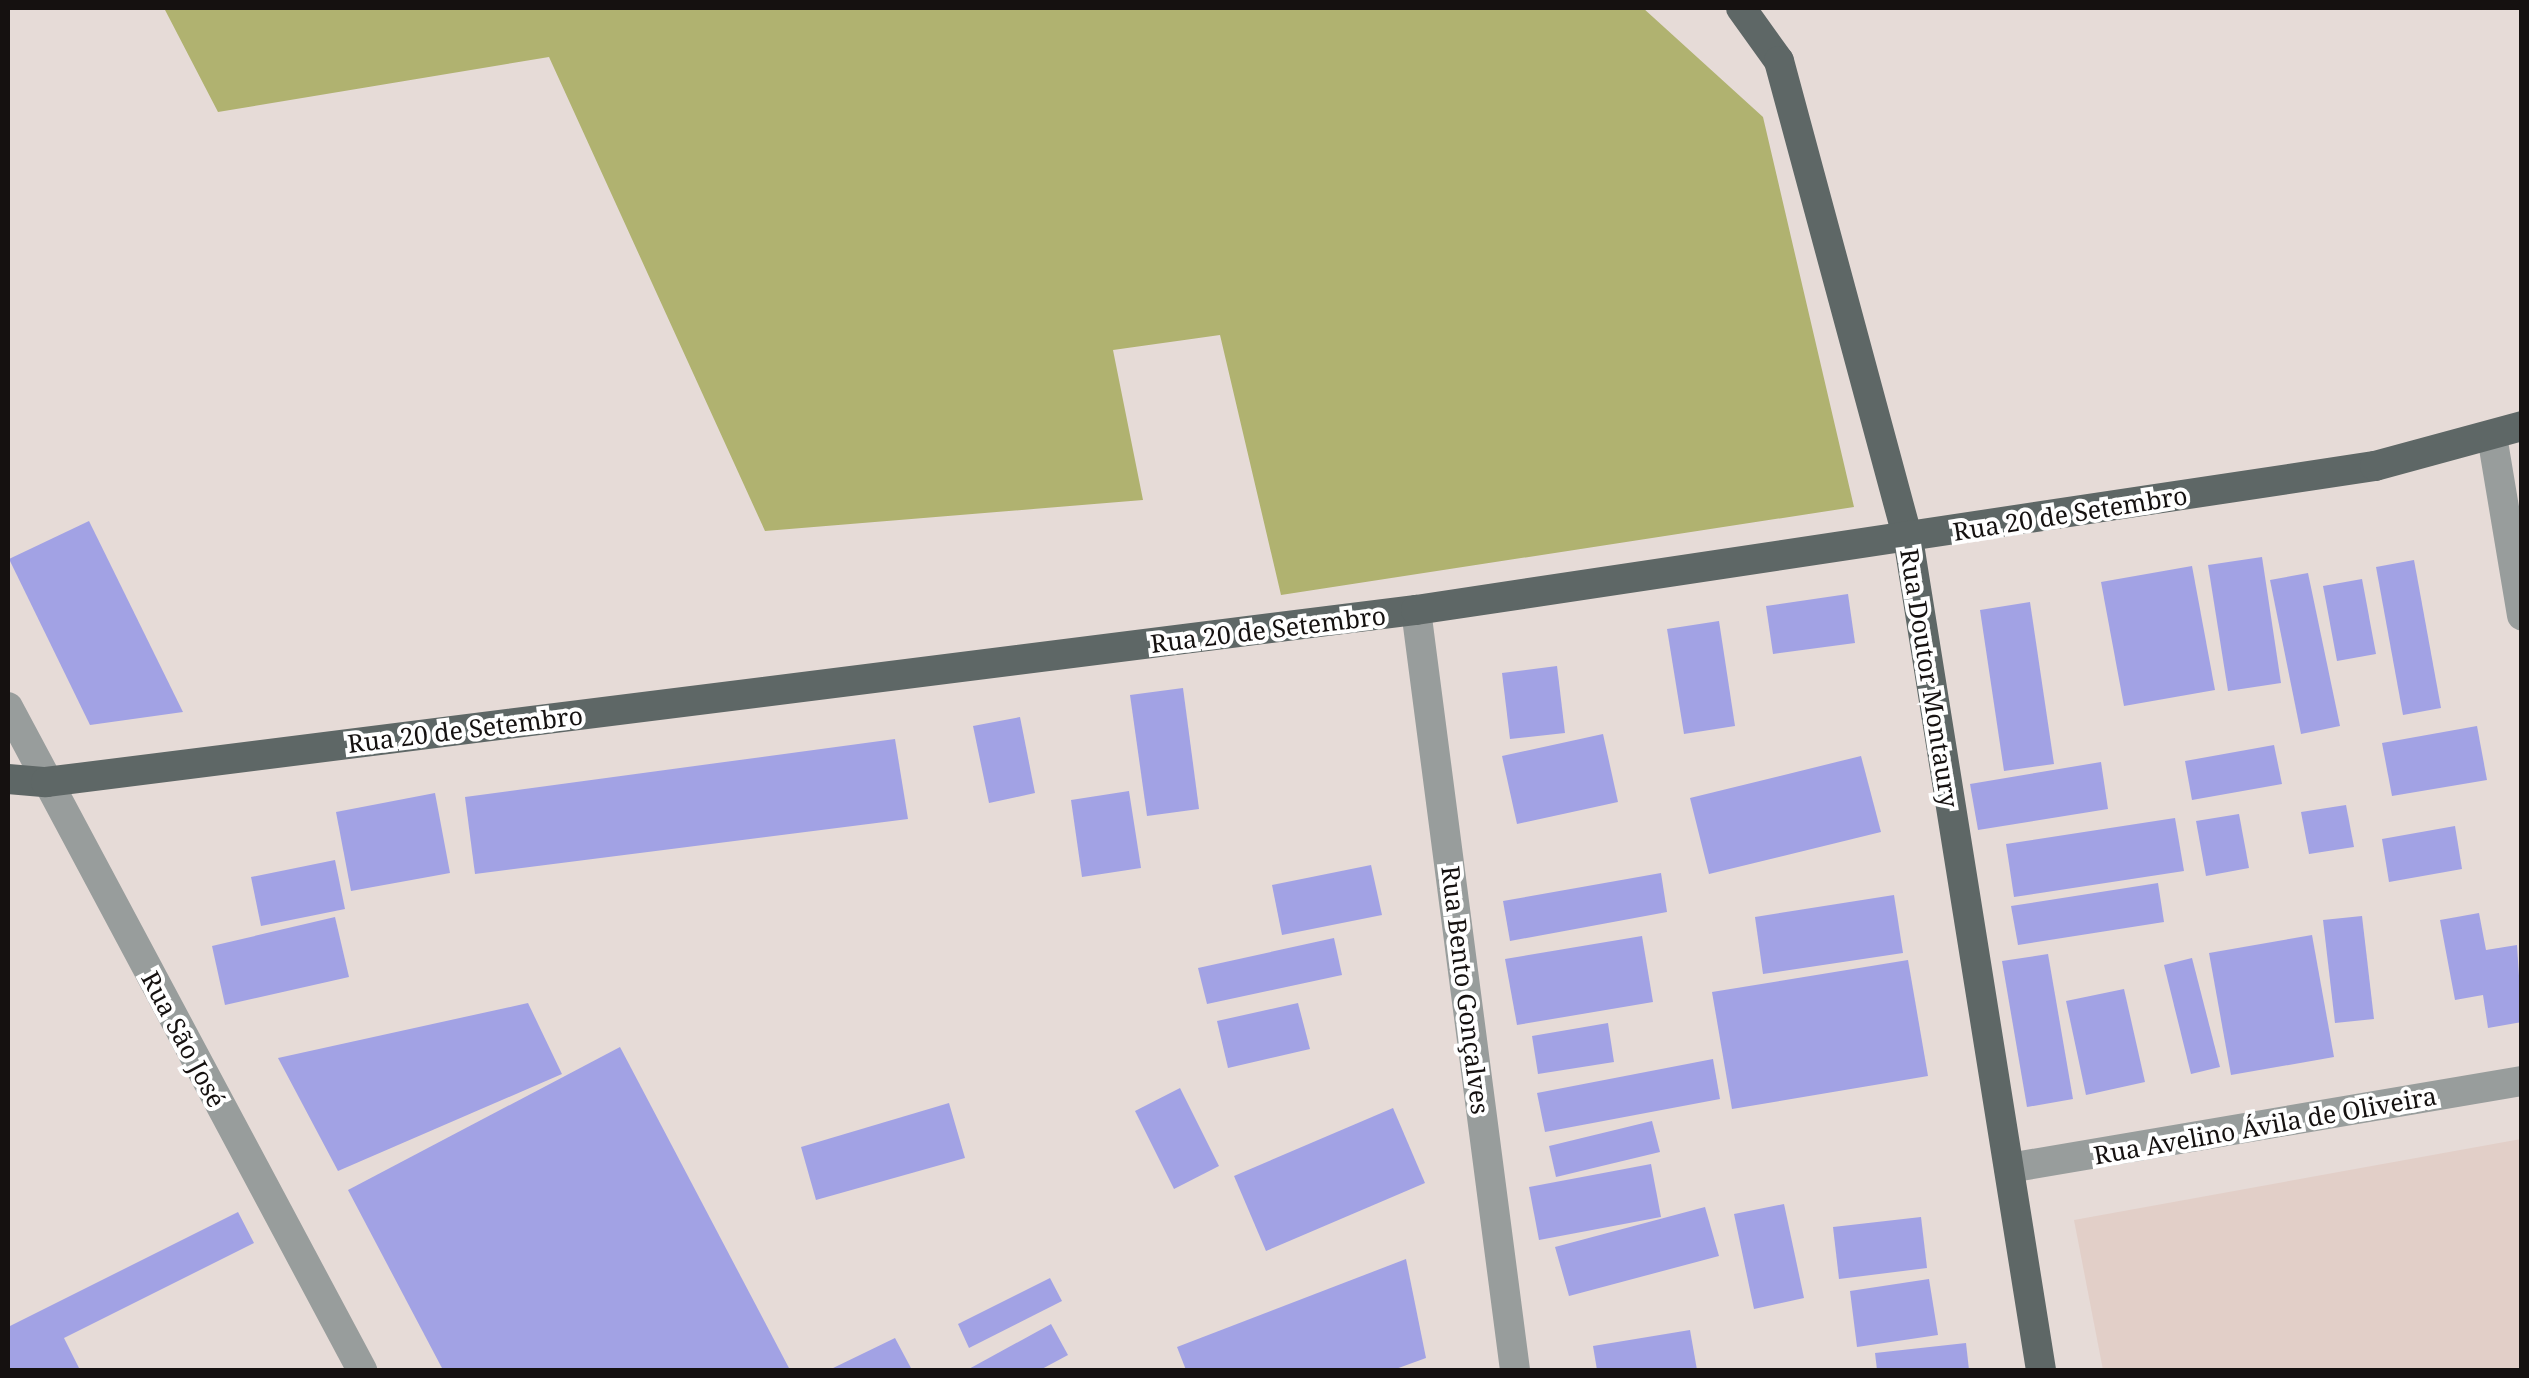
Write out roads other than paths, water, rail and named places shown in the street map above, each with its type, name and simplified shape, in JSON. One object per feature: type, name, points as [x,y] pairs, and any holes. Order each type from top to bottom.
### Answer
[{"type":"main road","name":"Rua Doutor Montaury","points":[[1740,8],[1779,61],[1908,538],[2041,1370]]},
{"type":"main road","name":"Rua 20 de Setembro","points":[[8,779],[46,782],[1416,610],[2375,466],[2522,426]]},
{"type":"street","points":[[2492,436],[2522,616]]},
{"type":"street","name":"Rua Bento Gonçalves","points":[[1416,610],[1515,1370]]},
{"type":"street","name":"Rua São José","points":[[8,707],[362,1370]]},
{"type":"street","name":"Rua Avelino Ávila de Oliveira","points":[[2009,1168],[2522,1082]]}]
